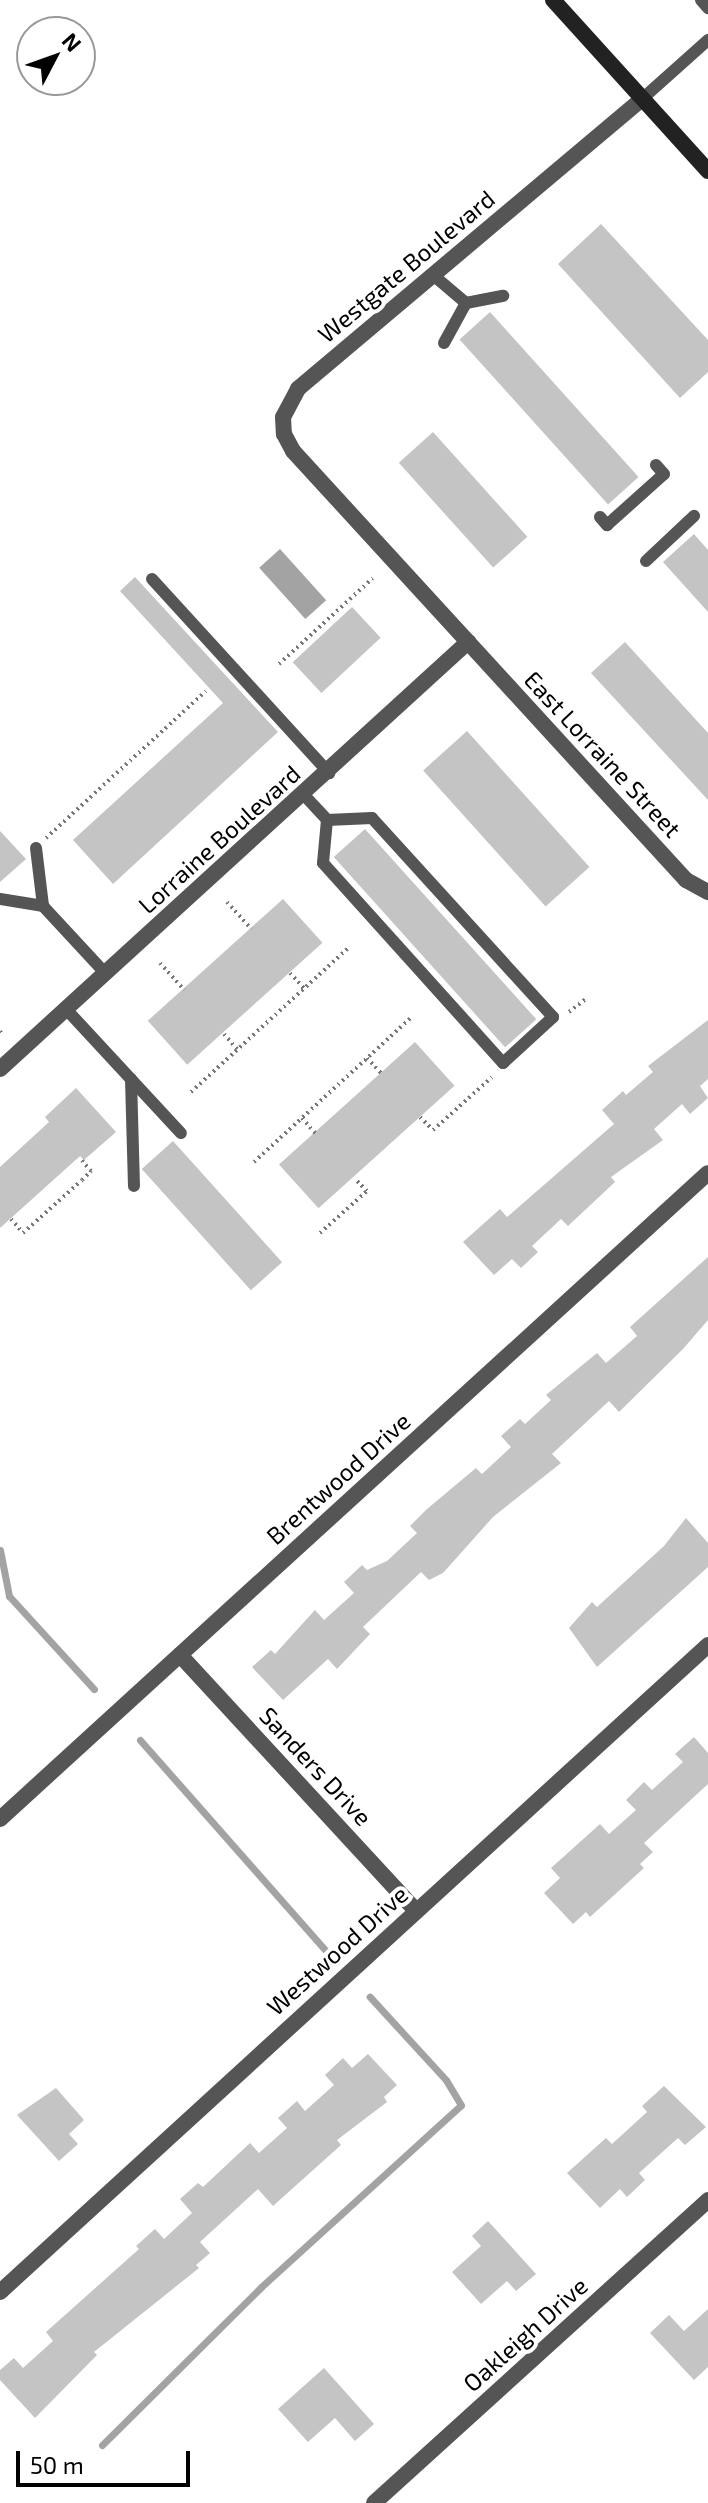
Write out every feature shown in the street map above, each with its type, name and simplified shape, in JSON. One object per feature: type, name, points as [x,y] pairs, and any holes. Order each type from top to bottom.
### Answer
[{"type":"main road","points":[[553,0],[708,171]]},
{"type":"street","name":"Westgate Boulevard","points":[[468,642],[333,494],[284,434],[288,401],[642,99]]},
{"type":"street","name":"Lorraine Boulevard","points":[[0,1069],[329,773],[468,642]]},
{"type":"street","name":"East Lorraine Street","points":[[468,642],[686,880],[708,892]]},
{"type":"street","name":"Brentwood Drive","points":[[0,1819],[708,1173]]},
{"type":"street","name":"Westwood Drive","points":[[0,2292],[708,1645]]},
{"type":"street","name":"Sanders Drive","points":[[180,1655],[416,1911]]},
{"type":"street","name":"Oakleigh Drive","points":[[374,2503],[708,2200]]},
{"type":"lane","points":[[701,0],[708,8]]},
{"type":"lane","points":[[642,99],[708,40]]},
{"type":"lane","points":[[433,275],[466,303]]},
{"type":"lane","points":[[466,303],[503,296]]},
{"type":"lane","points":[[444,343],[466,303]]},
{"type":"lane","points":[[600,517],[607,525],[664,474],[656,465]]},
{"type":"lane","points":[[646,561],[694,516]]},
{"type":"lane","points":[[152,579],[329,773]]},
{"type":"lane","points":[[304,795],[327,820],[323,863],[503,1063],[553,1017],[372,818],[327,820]]},
{"type":"lane","points":[[41,844],[43,906]]},
{"type":"lane","points":[[0,899],[43,906],[105,973]]},
{"type":"lane","points":[[66,1009],[181,1133]]},
{"type":"lane","points":[[131,1079],[134,1186]]},
{"type":"path","points":[[279,664],[373,578]]},
{"type":"path","points":[[41,844],[206,691]]},
{"type":"path","points":[[227,902],[251,929]]},
{"type":"path","points":[[191,1092],[349,947]]},
{"type":"path","points":[[160,963],[184,990]]},
{"type":"path","points":[[290,973],[304,988]]},
{"type":"path","points":[[254,1162],[413,1016]]},
{"type":"path","points":[[224,1034],[237,1049]]},
{"type":"path","points":[[367,1058],[381,1073]]},
{"type":"path","points":[[420,1117],[433,1130],[498,1072]]},
{"type":"path","points":[[302,1118],[315,1133]]},
{"type":"path","points":[[11,1219],[23,1233],[91,1171],[79,1157]]},
{"type":"path","points":[[320,1233],[367,1191],[354,1178]]},
{"type":"shaded area","points":[[280,549],[326,600],[305,619],[259,568]]},
{"type":"building","points":[[601,224],[708,340],[708,372],[680,398],[558,264]]},
{"type":"building","points":[[490,312],[639,477],[608,504],[460,339]]},
{"type":"building","points":[[433,432],[527,537],[493,568],[399,463]]},
{"type":"building","points":[[694,534],[708,550],[708,612],[663,562]]},
{"type":"building","points":[[135,577],[278,732],[113,884],[73,840],[223,703],[120,591]]},
{"type":"building","points":[[352,607],[381,638],[321,693],[293,662]]},
{"type":"building","points":[[625,642],[708,733],[708,800],[591,673]]},
{"type":"building","points":[[467,731],[589,867],[546,906],[423,770]]},
{"type":"building","points":[[365,829],[536,1019],[505,1047],[334,857]]},
{"type":"building","points":[[0,831],[26,859],[0,882]]},
{"type":"building","points":[[283,899],[322,943],[187,1065],[148,1021]]},
{"type":"building","points":[[708,1020],[708,1079],[700,1086],[708,1098],[690,1114],[682,1104],[654,1129],[663,1140],[611,1177],[615,1182],[568,1226],[561,1219],[532,1246],[538,1252],[521,1268],[512,1259],[494,1275],[463,1242],[500,1209],[507,1217],[614,1124],[602,1110],[623,1091],[626,1095],[653,1072],[648,1066]]},
{"type":"building","points":[[415,1042],[454,1086],[318,1208],[279,1164]]},
{"type":"building","points":[[76,1088],[116,1132],[84,1160],[80,1156],[0,1228],[0,1167],[49,1122],[45,1117]]},
{"type":"building","points":[[173,1141],[282,1262],[251,1290],[142,1169]]},
{"type":"building","points":[[708,1257],[708,1320],[683,1349],[619,1412],[609,1401],[552,1454],[561,1463],[493,1517],[443,1573],[429,1580],[421,1572],[363,1627],[370,1634],[337,1669],[328,1659],[283,1700],[252,1667],[271,1650],[275,1654],[315,1610],[324,1620],[354,1593],[344,1582],[362,1565],[367,1570],[387,1561],[417,1533],[410,1526],[427,1509],[476,1468],[482,1474],[511,1447],[501,1436],[520,1419],[525,1424],[551,1400],[546,1395],[597,1353],[606,1363],[637,1336],[630,1327]]},
{"type":"building","points":[[686,1518],[708,1543],[708,1567],[597,1667],[569,1628],[592,1602],[597,1607],[664,1546]]},
{"type":"building","points":[[694,1737],[708,1753],[708,1784],[644,1843],[653,1852],[640,1864],[644,1868],[590,1917],[586,1912],[573,1924],[544,1893],[560,1878],[551,1868],[600,1824],[609,1834],[636,1810],[626,1800],[644,1782],[652,1790],[683,1762],[675,1754]]},
{"type":"building","points":[[368,2054],[397,2085],[384,2097],[387,2102],[337,2140],[341,2145],[273,2206],[258,2189],[200,2242],[210,2253],[196,2265],[199,2268],[94,2352],[97,2355],[35,2418],[0,2380],[0,2370],[14,2358],[23,2368],[53,2341],[46,2332],[139,2249],[136,2246],[155,2229],[164,2239],[192,2213],[180,2199],[198,2183],[203,2187],[250,2143],[259,2153],[287,2128],[278,2118],[297,2101],[305,2111],[334,2085],[325,2075],[343,2058],[352,2068]]},
{"type":"building","points":[[664,2086],[706,2127],[685,2145],[678,2138],[639,2173],[645,2180],[627,2197],[620,2189],[600,2208],[567,2173],[606,2138],[612,2144],[647,2112],[642,2106]]},
{"type":"building","points":[[56,2088],[84,2120],[69,2134],[78,2144],[59,2161],[17,2115]]},
{"type":"building","points":[[488,2221],[536,2274],[516,2291],[507,2281],[481,2304],[452,2272],[481,2246],[472,2236]]},
{"type":"building","points":[[708,2309],[708,2367],[694,2380],[650,2333],[669,2315],[684,2331]]},
{"type":"building","points":[[324,2368],[374,2424],[355,2441],[335,2418],[308,2442],[278,2409]]},
{"type":"waterway","points":[[0,1550],[9,1596],[94,1689]]},
{"type":"waterway","points":[[140,1740],[325,1950]]},
{"type":"waterway","points":[[102,2445],[261,2287],[461,2105],[446,2080],[370,1997]]}]
